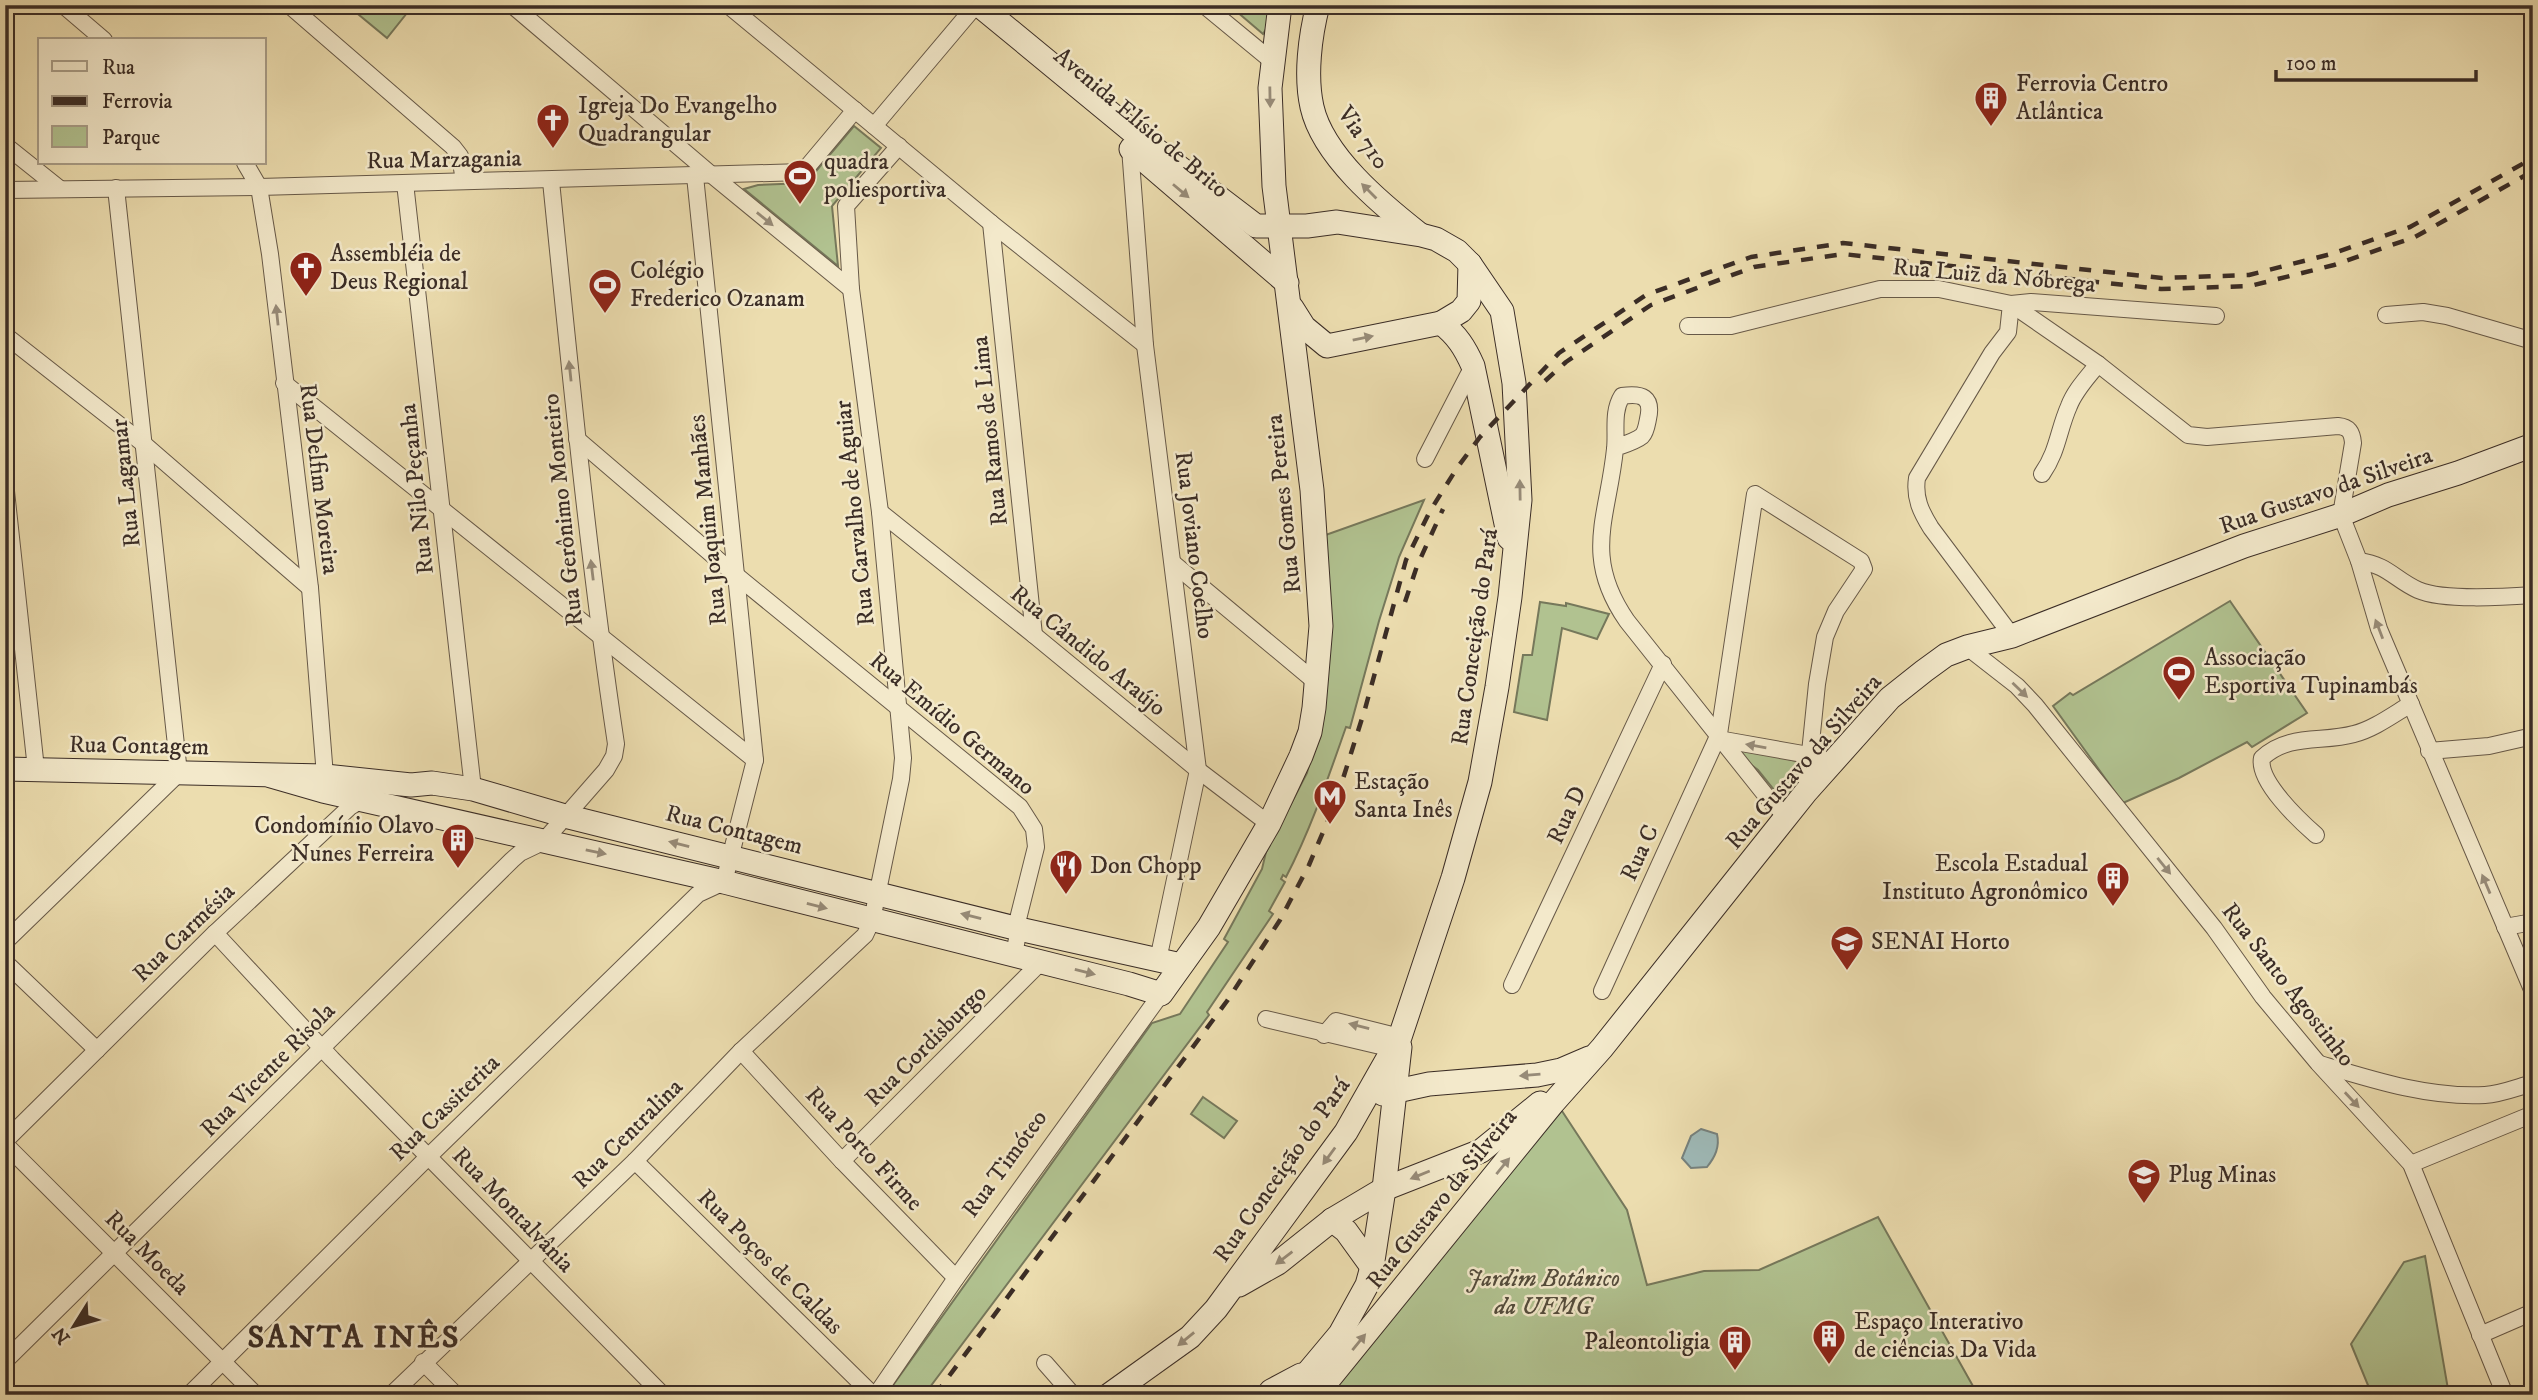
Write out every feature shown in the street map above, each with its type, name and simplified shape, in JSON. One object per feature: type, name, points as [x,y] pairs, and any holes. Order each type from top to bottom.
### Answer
[{"type":"main road","name":"Rua Gomes Pereira","points":[[1181,965],[1209,927],[1291,781],[1310,732],[1317,684],[1321,614],[1312,490],[1289,294],[1273,186],[1270,88],[1280,5]]},
{"type":"main road","name":"Via 710","points":[[1318,5],[1313,26],[1310,80],[1312,107],[1321,132],[1352,174],[1385,208],[1421,235]]},
{"type":"main road","name":"Avenida Elísio de Brito","points":[[971,7],[1134,142],[1289,294],[1304,327],[1326,346]]},
{"type":"main road","name":"Avenida Elísio de Brito","points":[[1134,142],[1256,226],[1337,222],[1421,235]]},
{"type":"main road","points":[[1296,368],[1326,346],[1441,323],[1461,311],[1469,301],[1470,264],[1448,245],[1421,235]]},
{"type":"main road","name":"Rua Conceição do Pará","points":[[1109,1395],[1190,1337],[1216,1309],[1346,1132],[1397,1043],[1449,890],[1480,782],[1497,687],[1515,558],[1520,500],[1514,383],[1502,311],[1470,264]]},
{"type":"main road","points":[[1441,323],[1453,331],[1463,344],[1473,366],[1515,558]]},
{"type":"main road","name":"Rua Gustavo da Silveira","points":[[1316,1395],[1595,1055],[1806,792],[1890,698],[1946,655],[1966,647],[2012,636],[2244,546],[2341,515],[2388,495],[2533,445]]},
{"type":"main road","name":"Rua Contagem","points":[[5,769],[325,776],[411,785],[432,783],[473,789],[565,816],[1019,929],[1181,965]]},
{"type":"main road","name":"Rua Contagem","points":[[271,776],[362,800],[723,882],[1014,954],[1161,994]]},
{"type":"main road","points":[[473,789],[480,813],[506,833],[526,805]]},
{"type":"main road","name":"Rua Timóteo","points":[[1161,994],[1181,965]]},
{"type":"main road","points":[[1397,1043],[1413,1069],[1429,1084]]},
{"type":"main road","name":"Rua Gustavo da Silveira","points":[[1289,1395],[1340,1334],[1360,1299],[1372,1267],[1384,1189],[1395,1090],[1397,1043]]},
{"type":"main road","points":[[1366,1099],[1429,1084],[1561,1070],[1595,1055]]},
{"type":"main road","points":[[1231,1289],[1278,1264],[1332,1220],[1384,1189],[1481,1152],[1595,1055]]},
{"type":"main road","points":[[1332,1220],[1346,1231],[1372,1267]]},
{"type":"main road","points":[[1268,1395],[1308,1371]]},
{"type":"street","points":[[63,5],[102,38]]},
{"type":"street","points":[[289,5],[453,147],[460,156],[464,181]]},
{"type":"street","points":[[512,5],[851,289]]},
{"type":"street","points":[[728,5],[990,223],[1145,345]]},
{"type":"street","points":[[1204,5],[1272,61]]},
{"type":"street","points":[[874,126],[971,7]]},
{"type":"street","name":"Rua Marzagania","points":[[5,190],[551,181],[803,172],[855,110]]},
{"type":"street","name":"Rua Joviano Coelho","points":[[1134,142],[1145,345],[1198,770],[1158,960]]},
{"type":"street","points":[[5,145],[60,189]]},
{"type":"street","name":"Rua Carvalho de Aguiar","points":[[877,892],[903,758],[880,512],[851,289],[846,206],[899,146]]},
{"type":"street","points":[[246,164],[259,187]]},
{"type":"street","name":"Rua Joaquim Manhães","points":[[695,176],[755,760],[730,857]]},
{"type":"street","name":"Rua Gerônimo Monteiro","points":[[551,181],[577,439],[600,638],[616,744],[614,757],[606,770],[565,816]]},
{"type":"street","name":"Rua Nilo Peçanha","points":[[405,183],[473,789]]},
{"type":"street","name":"Rua Delfim Moreira","points":[[259,187],[270,254],[310,588],[325,776]]},
{"type":"street","name":"Rua Lagamar","points":[[116,188],[179,773]]},
{"type":"street","name":"Rua Ramos de Lima","points":[[990,223],[1034,635]]},
{"type":"street","name":"Rua Luiz da Nóbrega","points":[[1688,326],[1731,326],[1880,289],[1894,288],[1939,289],[2011,304],[2031,302],[2216,316]]},
{"type":"street","points":[[2012,636],[1931,528],[1922,514],[1915,490],[1917,478],[1992,353],[2008,332],[2011,304],[2098,364],[2182,432],[2193,437],[2347,427],[2353,436],[2353,443],[2341,515],[2360,561],[2379,629],[2533,992]]},
{"type":"street","points":[[2386,315],[2423,312],[2447,316],[2533,341]]},
{"type":"street","points":[[5,335],[145,445],[310,588]]},
{"type":"street","points":[[2042,474],[2054,456],[2059,431],[2070,402],[2098,364]]},
{"type":"street","points":[[1425,459],[1473,366]]},
{"type":"street","points":[[284,383],[755,760]]},
{"type":"street","name":"Rua Emídio Germano","points":[[577,439],[737,576],[1020,807],[1034,829],[1036,847],[1018,919],[1019,929],[1014,954]]},
{"type":"street","points":[[1615,448],[1601,529],[1607,588],[1627,621],[1771,802],[1787,816]]},
{"type":"street","points":[[5,482],[36,769]]},
{"type":"street","name":"Rua C","points":[[1602,990],[1721,737],[1755,494],[1861,561],[1864,569],[1836,611],[1825,637],[1809,755]]},
{"type":"street","name":"Rua Cândido Araújo","points":[[880,512],[1198,770],[1269,824]]},
{"type":"street","points":[[2360,561],[2381,566],[2420,591],[2441,595],[2533,594]]},
{"type":"street","points":[[1174,564],[1317,684]]},
{"type":"street","name":"Rua Santo Agostinho","points":[[1966,647],[2017,686],[2035,705],[2214,928],[2263,997],[2318,1063],[2411,1164],[2505,1395]]},
{"type":"street","name":"Rua D","points":[[1512,985],[1663,664]]},
{"type":"street","points":[[2316,835],[2287,810],[2263,771],[2262,758],[2279,746],[2296,740],[2356,734],[2412,704]]},
{"type":"street","points":[[2429,751],[2489,746],[2533,736]]},
{"type":"street","points":[[1721,737],[1836,760]]},
{"type":"street","points":[[1806,792],[1809,755]]},
{"type":"street","points":[[5,942],[179,773]]},
{"type":"street","name":"Rua Carmésia","points":[[5,1142],[215,933],[350,807],[375,792],[411,785]]},
{"type":"street","name":"Rua Vicente Risola","points":[[5,1361],[520,853],[543,842],[565,816]]},
{"type":"street","points":[[723,882],[730,857]]},
{"type":"street","name":"Rua Cassiterita","points":[[188,1395],[698,894],[723,882]]},
{"type":"street","name":"Rua Centralina","points":[[391,1395],[531,1263],[635,1161],[741,1051],[865,934],[872,920],[877,892]]},
{"type":"street","points":[[2505,927],[2533,922]]},
{"type":"street","name":"Rua Montalvânia","points":[[215,933],[322,1049],[663,1395]]},
{"type":"street","name":"Rua Cordisburgo","points":[[842,1161],[1041,961]]},
{"type":"street","points":[[5,962],[97,1050]]},
{"type":"street","name":"Rua Timóteo","points":[[874,1395],[1161,994]]},
{"type":"street","points":[[1266,1020],[1324,1035],[1336,1021],[1397,1043]]},
{"type":"street","name":"Rua Porto Firme","points":[[741,1051],[842,1161],[956,1278]]},
{"type":"street","points":[[2318,1063],[2359,1076],[2440,1094],[2488,1095],[2533,1083]]},
{"type":"street","points":[[2411,1164],[2533,1114]]},
{"type":"street","name":"Rua Moeda","points":[[5,1142],[256,1395]]},
{"type":"street","name":"Rua Poços de Caldas","points":[[635,1161],[874,1395]]},
{"type":"street","points":[[2480,1335],[2533,1312]]},
{"type":"street","points":[[423,1363],[456,1395]]},
{"type":"street","points":[[1045,1363],[1073,1395]]},
{"type":"green space","points":[[347,5],[397,5],[407,13],[387,38]]},
{"type":"green space","points":[[1229,5],[1272,5],[1268,26],[1263,34]]},
{"type":"green space","points":[[854,126],[881,148],[832,206],[838,266],[744,189],[758,185],[806,183]]},
{"type":"green space","points":[[1424,500],[1399,557],[1350,728],[1346,727],[1319,803],[1295,859],[1286,877],[1283,875],[1281,879],[1285,882],[1269,911],[1273,914],[1207,1012],[1209,1015],[924,1395],[886,1395],[1152,1023],[1180,1014],[1228,942],[1224,939],[1262,869],[1266,852],[1307,773],[1321,717],[1320,537]]},
{"type":"green space","name":"Associação Esportiva Tupinambás","points":[[2230,601],[2307,713],[2252,747],[2247,742],[2179,778],[2123,803],[2053,706],[2070,693],[2073,695]]},
{"type":"green space","points":[[1540,602],[1566,606],[1566,603],[1609,614],[1597,639],[1562,628],[1547,720],[1514,712],[1523,655],[1532,655]]},
{"type":"green space","points":[[1735,746],[1800,762],[1797,791],[1787,803],[1758,770],[1742,758]]},
{"type":"green space","points":[[1203,1097],[1237,1121],[1224,1138],[1191,1114]]},
{"type":"green space","name":"Jardim Botânico da UFMG","points":[[1560,1108],[1627,1210],[1647,1285],[1704,1271],[1759,1270],[1878,1217],[1978,1395],[1328,1395]]},
{"type":"green space","points":[[2425,1256],[2449,1395],[2372,1395],[2351,1344],[2404,1262]]},
{"type":"water","points":[[1701,1129],[1717,1134],[1717,1148],[1707,1167],[1691,1168],[1682,1158],[1691,1136]]},
{"type":"railway","points":[[935,1395],[1227,1001],[1280,920],[1309,865],[1335,804],[1365,709],[1406,560],[1430,511],[1480,437],[1559,353],[1646,295],[1751,257],[1843,243],[2162,278],[2249,275],[2331,254],[2410,227],[2533,158]]},
{"type":"railway","points":[[1545,381],[1566,362],[1651,305],[1754,267],[1843,254],[2161,289],[2250,286],[2334,265],[2415,237],[2533,171]]},
{"type":"railway","points":[[1405,602],[1417,566],[1443,509]]},
{"type":"place","name":"Ferrovia Centro Atlântica","points":[[1991,128]]},
{"type":"place","name":"Igreja Do Evangelho Quadrangular","points":[[553,150]]},
{"type":"place","name":"quadra poliesportiva","points":[[800,206]]},
{"type":"place","name":"Assembléia de Deus Regional","points":[[306,298]]},
{"type":"place","name":"Colégio Frederico Ozanam","points":[[605,315]]},
{"type":"place","name":"Associação Esportiva Tupinambás","points":[[2179,702]]},
{"type":"place","name":"Estação Santa Inês","points":[[1330,826]]},
{"type":"place","name":"Condomínio Olavo Nunes Ferreira","points":[[458,870]]},
{"type":"place","name":"Don Chopp","points":[[1066,896]]},
{"type":"place","name":"Escola Estadual Instituto Agronômico","points":[[2113,908]]},
{"type":"place","name":"SENAI Horto","points":[[1847,972]]},
{"type":"place","name":"Plug Minas","points":[[2144,1205]]},
{"type":"place","name":"Espaço Interativo de ciências Da Vida","points":[[1829,1366]]},
{"type":"place","name":"Paleontoligia","points":[[1735,1372]]},
{"type":"district","name":"SANTA INÊS","points":[[354,1338]]}]
